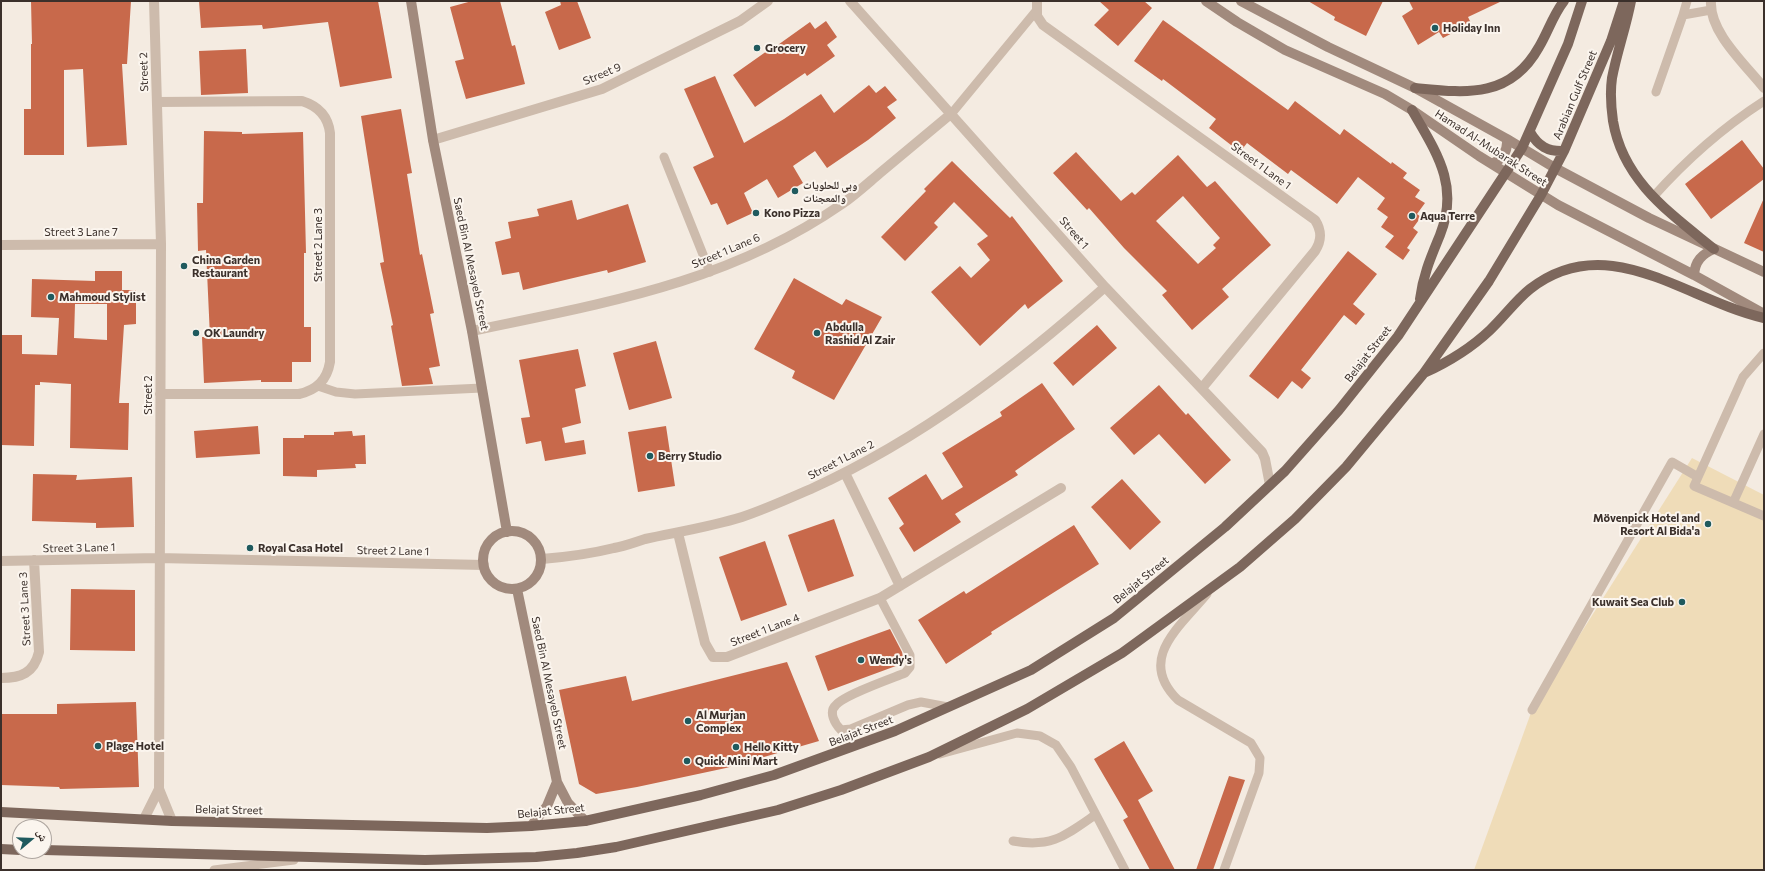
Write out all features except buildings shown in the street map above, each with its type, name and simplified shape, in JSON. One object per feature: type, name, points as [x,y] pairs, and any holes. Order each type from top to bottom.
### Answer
[{"type":"main road","points":[[1415,88],[1473,92],[1495,86],[1507,80],[1526,66],[1564,1]]},
{"type":"main road","points":[[1506,173],[1530,132],[1568,44],[1582,1]]},
{"type":"main road","name":"Arabian Gulf Street","points":[[1541,195],[1564,151],[1611,41],[1624,1]]},
{"type":"main road","points":[[1630,1],[1612,78],[1612,112],[1619,144],[1633,173],[1653,197],[1714,249]]},
{"type":"main road","points":[[1412,110],[1437,153],[1445,178],[1447,192],[1444,221],[1425,270],[1420,301]]},
{"type":"main road","points":[[1530,132],[1538,144],[1543,148],[1550,151],[1564,151]]},
{"type":"main road","name":"Belajat Street","points":[[1,812],[172,821],[487,828],[531,826],[585,820],[687,799],[774,775],[895,731],[1031,670],[1114,618],[1225,526],[1270,485],[1285,471],[1339,410],[1398,336],[1506,173]]},
{"type":"main road","points":[[52,850],[385,860],[536,857],[616,847],[778,810],[841,790],[929,757],[1027,709],[1075,682],[1135,644],[1211,589],[1268,544],[1321,494],[1424,373],[1489,281],[1541,195]]},
{"type":"main road","points":[[1424,373],[1448,361],[1475,343],[1538,283],[1562,271],[1587,265],[1613,265],[1638,271],[1718,303],[1764,318]]},
{"type":"main road","points":[[1,849],[12,850]]},
{"type":"street","name":"Street 2","points":[[154,1],[161,244],[158,558],[159,789],[172,821]]},
{"type":"street","name":"Saed Bin Al Mesayeb Street","points":[[410,1],[433,140],[472,331],[507,532]]},
{"type":"street","name":"Street 9","points":[[433,140],[602,89],[740,21],[768,1]]},
{"type":"street","name":"Street 1","points":[[850,1],[952,113],[1105,287],[1262,452],[1265,459],[1270,485]]},
{"type":"street","name":"Hamad Al-Mubarak Street","points":[[1206,1],[1237,22],[1285,50],[1364,84],[1412,110],[1541,195],[1694,275],[1764,314]]},
{"type":"street","name":"Hamad Al-Mubarak Street","points":[[1244,2],[1328,47],[1415,88],[1507,139],[1555,168],[1649,218],[1764,272]]},
{"type":"street","name":"Street 1 Lane 1","points":[[1036,6],[1039,21],[1043,25],[1315,220],[1319,226],[1320,239],[1315,251],[1202,388]]},
{"type":"street","points":[[1711,6],[1719,32],[1764,88]]},
{"type":"street","name":"Street 2 Lane 3","points":[[157,102],[302,101],[317,108],[327,119],[330,132],[330,362],[326,375],[318,386]]},
{"type":"street","name":"Street 1 Lane 6","points":[[472,331],[636,296],[710,272],[757,252],[786,238],[843,204],[952,113]]},
{"type":"street","points":[[1492,164],[1498,161],[1506,151],[1507,139]]},
{"type":"street","name":"Street 3 Lane 7","points":[[1,245],[161,244]]},
{"type":"street","points":[[1694,275],[1698,261],[1707,251],[1714,249]]},
{"type":"street","name":"Street 1 Lane 2","points":[[542,560],[594,552],[742,517],[845,473],[902,442],[1008,370],[1057,330],[1105,287]]},
{"type":"street","points":[[160,394],[299,394],[318,386]]},
{"type":"street","points":[[845,473],[900,586]]},
{"type":"street","name":"Street 1 Lane 4","points":[[678,533],[705,643],[713,657],[727,657],[880,598],[1061,488]]},
{"type":"street","points":[[507,532],[520,532],[531,538],[538,548],[542,560],[541,568],[535,579],[525,587],[510,590],[495,584],[486,572],[484,565],[485,550],[489,544],[500,534],[507,532]]},
{"type":"street","name":"Street 3 Lane 1","points":[[1,561],[158,558]]},
{"type":"street","name":"Street 2 Lane 1","points":[[158,558],[484,565]]},
{"type":"street","name":"Street 3 Lane 3","points":[[1,678],[16,678],[23,675],[34,666],[39,652],[34,560]]},
{"type":"street","name":"Saed Bin Al Mesayeb Street","points":[[517,589],[557,782],[568,803],[585,820]]},
{"type":"street","points":[[531,826],[547,806],[557,782]]},
{"type":"street","name":"Street 2","points":[[144,819],[159,789]]},
{"type":"lane","points":[[1656,92],[1687,1]]},
{"type":"lane","points":[[952,113],[1036,6]]},
{"type":"lane","points":[[1683,15],[1711,6]]},
{"type":"lane","points":[[1653,197],[1707,142],[1764,101]]},
{"type":"lane","points":[[664,157],[710,272]]},
{"type":"lane","points":[[1764,353],[1743,376],[1694,486],[1764,516]]},
{"type":"lane","points":[[318,386],[336,392],[355,394],[482,388]]},
{"type":"lane","points":[[1733,503],[1764,434]]},
{"type":"lane","points":[[1532,710],[1672,462],[1698,478]]},
{"type":"lane","points":[[1211,589],[1165,645],[1160,663],[1162,677],[1168,691],[1178,700],[1251,743],[1260,758],[1259,773],[1224,870]]},
{"type":"lane","points":[[880,598],[910,655],[910,667],[905,673],[846,698],[835,705],[833,712],[835,723],[841,730],[851,729],[908,705],[920,702],[948,707]]},
{"type":"lane","points":[[929,757],[1017,734],[1040,736],[1056,745],[1071,767],[1125,870]]},
{"type":"lane","points":[[1013,841],[1034,843],[1055,840],[1065,836],[1095,815]]},
{"type":"lane","points":[[214,870],[314,857]]},
{"type":"sand","name":"Kuwait Sea Club","points":[[1692,458],[1764,495],[1764,870],[1474,870],[1532,710]]},
{"type":"place","name":"Holiday Inn","points":[[1435,28]]},
{"type":"place","name":"Grocery","points":[[757,48]]},
{"type":"place","name":"وبي للحلويات والمعجنات","points":[[795,191]]},
{"type":"place","name":"Kono Pizza","points":[[756,213]]},
{"type":"place","name":"Aqua Terre","points":[[1412,216]]},
{"type":"place","name":"China Garden Restaurant","points":[[184,266]]},
{"type":"place","name":"Mahmoud Stylist","points":[[51,297]]},
{"type":"place","name":"OK Laundry","points":[[196,333]]},
{"type":"place","name":"Abdulla Rashid Al Zair","points":[[817,333]]},
{"type":"place","name":"Berry Studio","points":[[650,456]]},
{"type":"place","name":"Mövenpick Hotel and Resort Al Bida'a","points":[[1708,524]]},
{"type":"place","name":"Royal Casa Hotel","points":[[250,548]]},
{"type":"place","name":"Kuwait Sea Club","points":[[1682,602]]},
{"type":"place","name":"Wendy's","points":[[861,660]]},
{"type":"place","name":"Al Murjan Complex","points":[[688,721]]},
{"type":"place","name":"Plage Hotel","points":[[98,746]]},
{"type":"place","name":"Hello Kitty","points":[[736,747]]},
{"type":"place","name":"Quick Mini Mart","points":[[687,761]]}]
